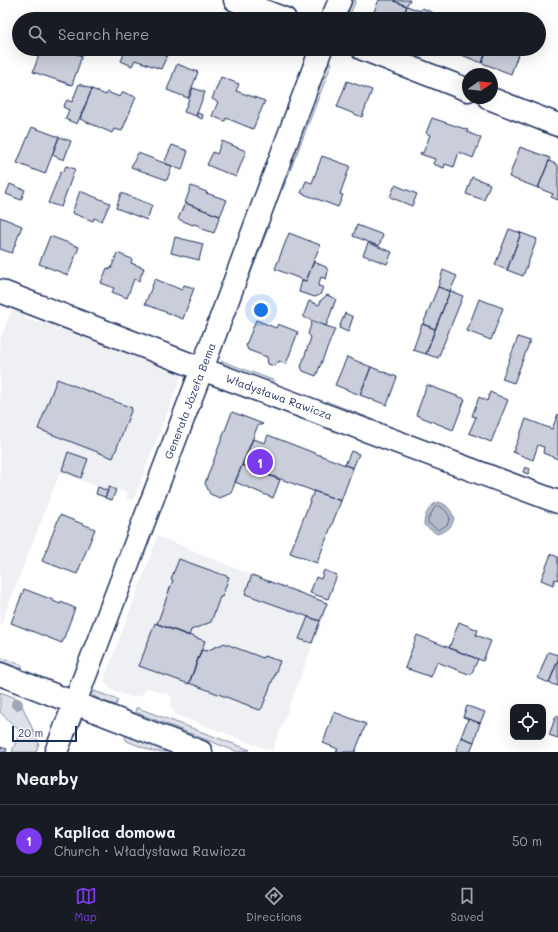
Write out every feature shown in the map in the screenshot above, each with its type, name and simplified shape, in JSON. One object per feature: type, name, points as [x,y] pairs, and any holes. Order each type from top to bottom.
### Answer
[{"type":"street","points":[[235,0],[266,12]]},
{"type":"street","points":[[335,12],[340,0]]},
{"type":"street","name":"Generała Józefa Bema","points":[[56,752],[202,369],[318,56]]},
{"type":"street","points":[[381,56],[462,88]]},
{"type":"street","points":[[498,102],[558,125]]},
{"type":"street","name":"Władysława Rawicza","points":[[0,290],[202,369],[558,502]]},
{"type":"street","points":[[0,674],[201,752]]},
{"type":"shaded area","points":[[353,0],[356,0],[351,12],[348,12]]},
{"type":"shaded area","points":[[328,62],[332,63],[283,189],[280,188]]},
{"type":"shaded area","points":[[266,224],[269,226],[250,275],[247,274]]},
{"type":"shaded area","points":[[12,309],[22,313],[25,318],[37,323],[43,321],[182,374],[133,501],[126,498],[128,493],[110,487],[108,491],[60,472],[0,627],[0,339]]},
{"type":"shaded area","points":[[222,361],[275,381],[272,384],[221,365]]},
{"type":"shaded area","points":[[326,401],[382,423],[377,425],[328,405]]},
{"type":"shaded area","points":[[158,536],[252,575],[329,603],[272,751],[176,715],[170,705],[172,696],[147,687],[143,694],[133,698],[112,690],[105,682],[105,677]]},
{"type":"shaded area","points":[[0,657],[22,665],[22,669],[0,661]]},
{"type":"shaded area","points":[[89,689],[118,700],[116,705],[97,698]]},
{"type":"shaded area","points":[[0,692],[19,699],[39,743],[36,752],[12,752],[20,731],[0,712]]},
{"type":"shaded area","points":[[136,708],[250,750],[238,752],[135,712]]},
{"type":"shaded area","points":[[127,734],[173,752],[154,752],[127,741],[125,738]]},
{"type":"water","points":[[438,502],[448,507],[454,517],[449,528],[437,534],[424,525],[428,511],[435,503]]},
{"type":"building","points":[[379,0],[395,0],[394,1],[407,6],[405,12],[374,12]]},
{"type":"building","points":[[410,0],[406,6],[394,1]]},
{"type":"building","points":[[407,6],[420,11],[422,8],[431,12],[405,12]]},
{"type":"building","points":[[39,56],[82,56],[72,85],[33,72]]},
{"type":"building","points":[[123,56],[167,56],[161,69],[135,60],[132,66],[121,61]]},
{"type":"building","points":[[464,56],[484,56],[482,63]]},
{"type":"building","points":[[484,56],[517,56],[511,74],[482,63]]},
{"type":"building","points":[[177,64],[198,72],[188,98],[167,90]]},
{"type":"building","points":[[221,77],[239,84],[236,91],[265,101],[253,129],[226,118],[225,121],[212,116],[218,102],[212,99]]},
{"type":"building","points":[[347,81],[372,90],[362,117],[337,107]]},
{"type":"building","points":[[79,84],[92,89],[77,124],[65,119],[69,110],[63,107],[67,100],[72,102]]},
{"type":"building","points":[[193,88],[205,92],[196,116],[184,112]]},
{"type":"building","points":[[92,89],[106,95],[107,92],[120,97],[123,92],[136,97],[122,131],[114,129],[112,133],[80,119]]},
{"type":"building","points":[[197,113],[203,115],[202,119],[196,116]]},
{"type":"building","points":[[432,118],[468,130],[467,132],[481,138],[473,158],[459,152],[454,167],[445,164],[444,168],[433,164],[435,159],[420,154],[421,152],[423,153],[430,135],[426,133]]},
{"type":"building","points":[[32,127],[59,137],[45,174],[17,163]]},
{"type":"building","points":[[59,137],[71,141],[64,160],[52,155]]},
{"type":"building","points":[[222,141],[246,151],[236,177],[207,165],[213,152],[217,154]]},
{"type":"building","points":[[172,145],[188,151],[182,170],[164,163]]},
{"type":"building","points":[[520,147],[550,158],[538,188],[509,177]]},
{"type":"building","points":[[138,153],[172,166],[167,180],[131,167]]},
{"type":"building","points":[[322,156],[350,166],[340,194],[343,195],[338,207],[301,193],[306,181],[312,183]]},
{"type":"building","points":[[549,161],[558,165],[558,200],[551,197],[553,194],[538,188]]},
{"type":"building","points":[[66,166],[75,169],[61,207],[48,203],[61,171],[63,172]]},
{"type":"building","points":[[472,177],[490,184],[484,200],[466,194]]},
{"type":"building","points":[[10,184],[25,190],[21,200],[6,194]]},
{"type":"building","points":[[395,185],[417,194],[412,206],[390,197]]},
{"type":"building","points":[[191,186],[227,200],[220,216],[185,203]]},
{"type":"building","points":[[80,191],[110,203],[102,221],[94,218],[93,221],[72,213]]},
{"type":"building","points":[[121,193],[152,205],[147,220],[116,208]]},
{"type":"building","points":[[185,203],[220,216],[214,233],[200,228],[200,226],[178,219]]},
{"type":"building","points":[[0,217],[22,226],[12,253],[0,249]]},
{"type":"building","points":[[357,225],[383,235],[379,246],[353,236]]},
{"type":"building","points":[[509,229],[521,233],[507,270],[495,265]]},
{"type":"building","points":[[289,233],[320,245],[306,281],[275,269]]},
{"type":"building","points":[[521,233],[537,239],[523,276],[507,270]]},
{"type":"building","points":[[50,236],[79,247],[68,275],[39,264]]},
{"type":"building","points":[[175,237],[203,244],[199,260],[171,253]]},
{"type":"building","points":[[368,243],[392,252],[387,264],[363,255]]},
{"type":"building","points":[[117,253],[132,259],[131,263],[144,268],[139,281],[134,279],[127,298],[112,292],[114,288],[101,283],[107,268],[111,269]]},
{"type":"building","points":[[314,262],[326,267],[328,271],[326,279],[321,277],[318,286],[323,287],[320,295],[315,297],[299,292],[302,280],[306,281]]},
{"type":"building","points":[[443,270],[457,276],[450,291],[438,287]]},
{"type":"building","points":[[155,279],[182,290],[184,285],[194,288],[183,319],[145,304]]},
{"type":"building","points":[[438,287],[450,291],[435,329],[423,324]]},
{"type":"building","points":[[450,291],[463,296],[438,358],[426,354]]},
{"type":"building","points":[[327,295],[336,299],[326,326],[303,317],[309,301],[319,305],[321,300]]},
{"type":"building","points":[[479,299],[503,308],[491,340],[467,331]]},
{"type":"building","points":[[345,313],[353,317],[348,332],[339,328]]},
{"type":"building","points":[[256,320],[276,328],[278,324],[298,332],[286,364],[279,361],[274,366],[268,364],[267,357],[248,350],[246,345]]},
{"type":"building","points":[[312,321],[335,329],[316,376],[303,371],[301,367],[311,337],[308,334]]},
{"type":"building","points":[[422,324],[435,329],[426,354],[413,350]]},
{"type":"building","points":[[518,337],[530,341],[514,383],[502,379]]},
{"type":"building","points":[[347,357],[371,367],[360,395],[335,385]]},
{"type":"building","points":[[371,367],[397,377],[387,405],[360,395]]},
{"type":"building","points":[[57,379],[132,408],[113,458],[38,429]]},
{"type":"building","points":[[427,385],[465,399],[453,430],[416,415]]},
{"type":"building","points":[[490,392],[508,400],[491,442],[469,433],[476,417],[472,416],[479,397],[487,401]]},
{"type":"building","points":[[232,412],[263,424],[258,425],[231,493],[220,498],[210,494],[205,483]]},
{"type":"building","points":[[558,414],[558,459],[543,453],[544,447],[538,445],[533,460],[513,452],[526,419],[552,429]]},
{"type":"building","points":[[268,435],[353,468],[341,501],[242,465],[253,439],[265,443]]},
{"type":"building","points":[[351,451],[359,454],[353,468],[345,465]]},
{"type":"building","points":[[68,452],[88,459],[81,478],[62,470]]},
{"type":"building","points":[[242,465],[280,480],[273,498],[235,482]]},
{"type":"building","points":[[525,467],[530,469],[528,474],[523,472]]},
{"type":"building","points":[[98,487],[108,491],[105,497],[96,494]]},
{"type":"building","points":[[109,487],[116,490],[112,500],[105,498]]},
{"type":"building","points":[[314,491],[341,501],[317,563],[290,553]]},
{"type":"building","points":[[60,515],[95,529],[77,574],[42,561]]},
{"type":"building","points":[[551,554],[558,557],[558,580],[555,579],[553,585],[541,580]]},
{"type":"building","points":[[179,559],[229,577],[211,622],[191,630],[189,636],[157,624]]},
{"type":"building","points":[[324,570],[337,575],[328,599],[310,593],[316,577],[321,579]]},
{"type":"building","points":[[252,575],[327,603],[320,621],[245,594]]},
{"type":"building","points":[[24,589],[60,604],[61,602],[75,608],[62,643],[11,623]]},
{"type":"building","points":[[308,617],[320,621],[312,643],[299,639]]},
{"type":"building","points":[[459,622],[478,630],[476,635],[491,641],[483,661],[449,648]]},
{"type":"building","points":[[155,623],[205,641],[189,684],[139,666]]},
{"type":"building","points":[[417,635],[478,659],[471,675],[437,662],[431,677],[405,668]]},
{"type":"building","points":[[225,643],[263,658],[264,656],[280,661],[260,710],[189,683],[201,650],[206,651]]},
{"type":"building","points":[[548,652],[558,655],[558,660],[549,683],[538,678]]},
{"type":"building","points":[[558,660],[558,686],[549,683]]},
{"type":"building","points":[[467,706],[485,712],[480,723],[463,717]]},
{"type":"building","points":[[334,712],[366,724],[355,752],[336,752],[338,749],[323,743]]},
{"type":"building","points":[[556,716],[558,716],[558,738],[549,735]]},
{"type":"building","points":[[468,719],[480,723],[474,742],[461,737]]},
{"type":"building","points":[[461,737],[474,742],[470,752],[456,752]]},
{"type":"building","points":[[0,747],[7,749],[6,752],[0,752]]},
{"type":"place","name":"Kaplica domowa","points":[[260,462]]}]
